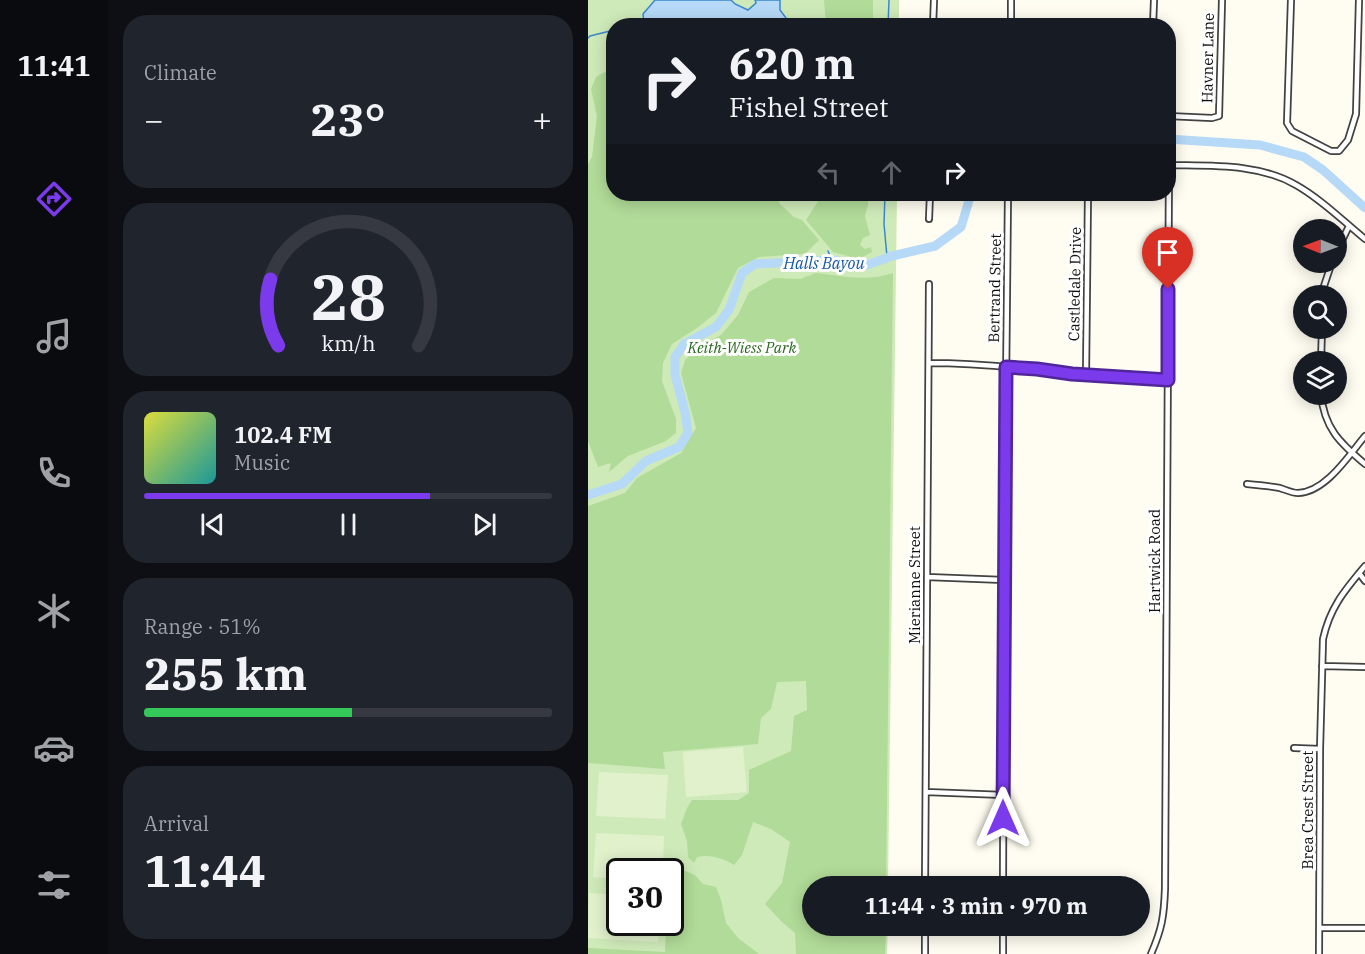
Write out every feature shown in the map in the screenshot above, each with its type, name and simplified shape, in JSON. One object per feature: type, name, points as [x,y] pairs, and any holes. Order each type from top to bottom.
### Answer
[{"type":"street","points":[[933,18],[934,0]]},
{"type":"street","points":[[1011,0],[1011,18]]},
{"type":"street","points":[[1153,18],[1154,0]]},
{"type":"street","name":"Havner Lane","points":[[1176,116],[1212,118],[1219,116],[1222,0]]},
{"type":"street","points":[[1291,0],[1288,125],[1292,131],[1335,152],[1339,151],[1348,140],[1356,114],[1359,0]]},
{"type":"street","points":[[1176,165],[1243,168],[1278,177],[1310,194],[1365,239]]},
{"type":"street","points":[[930,201],[930,219]]},
{"type":"street","name":"Bertrand Street","points":[[1003,876],[1008,201]]},
{"type":"street","name":"Castledale Drive","points":[[1086,375],[1088,201]]},
{"type":"street","name":"Hartwick Road","points":[[1151,954],[1161,930],[1164,911],[1169,201]]},
{"type":"street","points":[[1347,230],[1349,226]]},
{"type":"street","name":"Mierianne Street","points":[[925,876],[929,284]]},
{"type":"street","points":[[929,363],[1168,380]]},
{"type":"street","points":[[1323,405],[1329,425],[1336,435],[1365,464]]},
{"type":"street","points":[[1247,484],[1297,493],[1307,491],[1325,481],[1365,436]]},
{"type":"street","name":"Brea Crest Street","points":[[1319,954],[1323,639],[1330,615],[1343,591],[1365,566]]},
{"type":"street","points":[[1359,573],[1365,581]]},
{"type":"street","points":[[927,578],[1004,580]]},
{"type":"street","points":[[1322,666],[1365,667]]},
{"type":"street","points":[[1294,748],[1320,749]]},
{"type":"street","points":[[926,792],[1004,795]]},
{"type":"street","points":[[1319,927],[1365,928]]},
{"type":"street","points":[[925,936],[925,954]]},
{"type":"street","points":[[1003,936],[1003,954]]},
{"type":"green space","name":"Keith-Wiess Park","points":[[588,0],[899,0],[899,18],[606,18],[606,201],[897,201],[888,876],[802,876],[802,936],[888,936],[887,954],[588,954]]},
{"type":"green space","points":[[824,0],[873,0],[873,18],[825,18]]},
{"type":"green space","points":[[606,71],[606,201],[779,201],[794,217],[802,220],[819,240],[805,254],[759,257],[738,268],[716,313],[672,344],[663,363],[662,381],[676,419],[676,433],[666,441],[628,456],[609,472],[611,463],[598,467],[588,441],[588,164],[592,157],[597,116],[591,89],[596,77]]},
{"type":"green space","points":[[818,201],[868,201],[865,216],[870,235],[863,238],[860,245],[865,249],[871,247],[872,252],[859,259],[833,252],[806,220]]},
{"type":"green space","points":[[816,273],[864,278],[893,273],[886,876],[802,876],[802,936],[886,936],[885,954],[796,954],[795,933],[765,904],[782,883],[790,842],[771,829],[753,822],[742,855],[734,865],[712,856],[697,857],[694,863],[688,857],[687,841],[681,824],[692,800],[738,800],[749,793],[749,770],[791,751],[794,716],[807,710],[806,681],[777,682],[771,709],[761,718],[758,744],[663,752],[665,769],[588,763],[588,506],[625,493],[637,478],[681,453],[696,428],[681,373],[685,360],[700,346],[721,335],[738,315],[749,292],[774,278],[800,279]]},
{"type":"green space","points":[[743,747],[747,792],[686,797],[683,752]]},
{"type":"green space","points":[[599,772],[668,775],[665,819],[596,816]]},
{"type":"green space","points":[[596,833],[664,836],[663,858],[606,858],[606,878],[593,877]]},
{"type":"green space","points":[[684,870],[695,875],[703,884],[716,887],[726,923],[738,938],[759,954],[588,954],[588,948],[665,952],[666,936],[684,936]]},
{"type":"green space","points":[[589,893],[606,894],[606,936],[658,936],[658,942],[588,938]]},
{"type":"water","points":[[655,0],[731,0],[748,10],[756,3],[755,0],[780,0],[780,10],[786,18],[643,18],[643,14]]},
{"type":"waterway","points":[[888,18],[889,0]]},
{"type":"waterway","points":[[588,38],[606,32]]},
{"type":"waterway","name":"Halls Bayou","points":[[1176,140],[1260,145],[1304,157],[1323,170],[1365,208]]},
{"type":"waterway","points":[[885,201],[887,257]]},
{"type":"waterway","name":"Halls Bayou","points":[[588,495],[622,484],[646,461],[679,447],[688,433],[675,375],[675,357],[684,344],[716,327],[729,310],[742,273],[755,264],[832,260],[864,266],[892,256],[935,246],[961,227],[969,201]]},
{"type":"waterway","points":[[828,251],[832,260]]},
{"type":"route","points":[[1003,818],[1006,367],[1168,380],[1168,289]]}]
